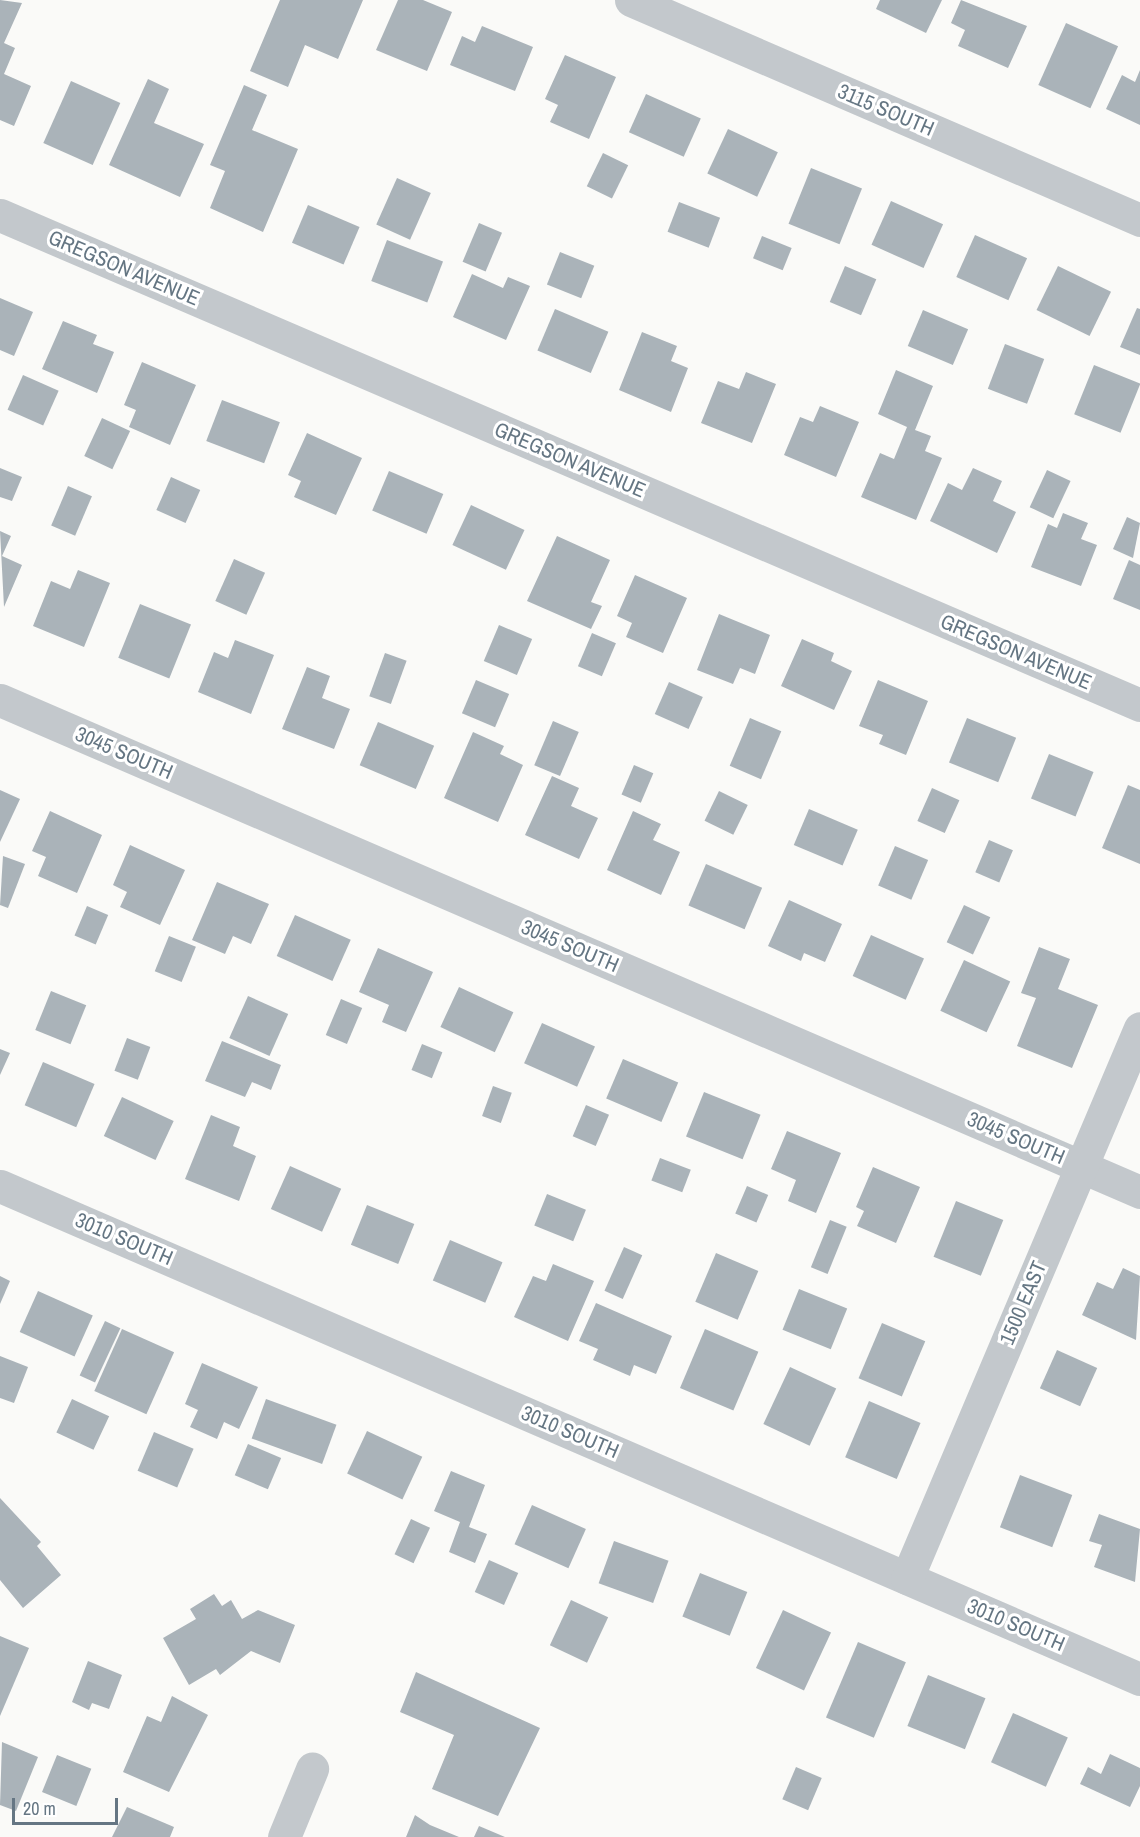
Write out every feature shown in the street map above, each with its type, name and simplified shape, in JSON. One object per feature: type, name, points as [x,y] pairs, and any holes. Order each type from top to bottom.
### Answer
[{"type":"street","name":"3115 SOUTH","points":[[631,0],[1140,220]]},
{"type":"street","name":"GREGSON AVENUE","points":[[0,215],[1140,705]]},
{"type":"street","name":"3045 SOUTH","points":[[0,700],[1140,1192]]},
{"type":"street","name":"1500 EAST","points":[[907,1578],[1140,1028]]},
{"type":"street","name":"3010 SOUTH","points":[[0,1186],[1140,1679]]},
{"type":"street","points":[[284,1837],[312,1768]]},
{"type":"building","points":[[0,0],[22,3],[4,43],[15,48],[4,74],[31,86],[14,126],[0,120]]},
{"type":"building","points":[[280,0],[363,0],[338,59],[305,45],[288,87],[250,71]]},
{"type":"building","points":[[398,0],[423,0],[452,12],[427,71],[376,50]]},
{"type":"building","points":[[880,0],[942,0],[926,33],[876,9]]},
{"type":"building","points":[[961,0],[1027,26],[1008,68],[958,46],[965,30],[951,23]]},
{"type":"building","points":[[1066,23],[1118,46],[1090,108],[1038,85]]},
{"type":"building","points":[[482,26],[533,47],[515,91],[450,65],[462,36],[475,42]]},
{"type":"building","points":[[565,55],[616,77],[589,139],[550,122],[558,105],[545,99]]},
{"type":"building","points":[[1140,70],[1140,125],[1106,109],[1122,75],[1135,82]]},
{"type":"building","points":[[148,79],[169,89],[154,123],[204,144],[180,197],[109,165]]},
{"type":"building","points":[[71,81],[120,103],[93,165],[43,143]]},
{"type":"building","points":[[244,85],[267,95],[252,130],[298,149],[263,232],[210,208],[225,171],[210,165]]},
{"type":"building","points":[[646,94],[701,118],[684,157],[629,132]]},
{"type":"building","points":[[728,129],[778,152],[757,197],[707,173]]},
{"type":"building","points":[[603,153],[628,165],[612,199],[587,186]]},
{"type":"building","points":[[811,168],[862,189],[840,244],[789,224]]},
{"type":"building","points":[[397,178],[431,193],[410,240],[376,225]]},
{"type":"building","points":[[891,201],[943,224],[924,268],[871,245]]},
{"type":"building","points":[[679,202],[720,218],[709,248],[668,232]]},
{"type":"building","points":[[308,205],[360,227],[344,265],[292,243]]},
{"type":"building","points":[[479,223],[502,233],[486,271],[463,262]]},
{"type":"building","points":[[975,235],[1027,258],[1008,300],[956,277]]},
{"type":"building","points":[[762,236],[792,248],[783,270],[753,258]]},
{"type":"building","points":[[387,240],[443,262],[427,303],[371,281]]},
{"type":"building","points":[[560,252],[594,266],[581,298],[547,284]]},
{"type":"building","points":[[845,266],[876,279],[861,315],[830,302]]},
{"type":"building","points":[[1058,266],[1111,292],[1090,336],[1037,310]]},
{"type":"building","points":[[472,274],[503,288],[508,277],[530,286],[506,340],[453,317]]},
{"type":"building","points":[[0,298],[33,312],[14,356],[0,350]]},
{"type":"building","points":[[1137,308],[1140,309],[1140,355],[1120,347]]},
{"type":"building","points":[[555,309],[608,332],[591,373],[537,350]]},
{"type":"building","points":[[923,310],[968,329],[953,365],[908,346]]},
{"type":"building","points":[[63,321],[97,335],[93,344],[114,352],[97,393],[42,369]]},
{"type":"building","points":[[642,332],[677,346],[671,361],[688,368],[671,412],[619,390]]},
{"type":"building","points":[[1005,344],[1044,359],[1027,404],[988,389]]},
{"type":"building","points":[[142,362],[196,385],[170,445],[129,427],[136,410],[124,405]]},
{"type":"building","points":[[1094,365],[1140,384],[1121,433],[1074,414]]},
{"type":"building","points":[[896,370],[933,386],[915,430],[931,436],[925,451],[942,458],[916,520],[861,497],[880,453],[894,459],[907,427],[878,414]]},
{"type":"building","points":[[746,372],[776,384],[752,443],[701,423],[718,381],[739,389]]},
{"type":"building","points":[[23,375],[59,391],[43,426],[8,410]]},
{"type":"building","points":[[222,400],[280,422],[264,463],[206,441]]},
{"type":"building","points":[[820,406],[859,422],[836,477],[784,455],[800,417],[813,422]]},
{"type":"building","points":[[102,418],[130,431],[112,469],[84,456]]},
{"type":"building","points":[[307,433],[362,458],[336,515],[294,497],[301,481],[288,475]]},
{"type":"building","points":[[0,468],[22,477],[12,501],[0,497]]},
{"type":"building","points":[[973,468],[1002,481],[993,501],[1016,512],[997,553],[930,521],[948,483],[962,490]]},
{"type":"building","points":[[1047,470],[1071,481],[1053,518],[1030,507]]},
{"type":"building","points":[[389,471],[443,494],[427,534],[372,511]]},
{"type":"building","points":[[171,477],[200,490],[186,523],[156,510]]},
{"type":"building","points":[[68,486],[92,496],[75,536],[51,526]]},
{"type":"building","points":[[471,505],[524,530],[506,570],[452,545]]},
{"type":"building","points":[[1063,513],[1088,523],[1081,539],[1097,545],[1081,586],[1031,567],[1048,524],[1057,528]]},
{"type":"building","points":[[1127,517],[1140,523],[1133,558],[1113,549]]},
{"type":"building","points":[[0,531],[11,536],[2,556],[22,565],[4,607]]},
{"type":"building","points":[[557,536],[610,560],[591,602],[602,606],[591,629],[527,601]]},
{"type":"building","points":[[234,559],[265,573],[246,615],[215,601]]},
{"type":"building","points":[[1129,560],[1140,565],[1140,610],[1113,599]]},
{"type":"building","points":[[78,570],[110,583],[84,647],[33,626],[51,581],[70,589]]},
{"type":"building","points":[[635,575],[687,598],[663,653],[626,637],[632,623],[617,616]]},
{"type":"building","points":[[140,604],[191,625],[169,678],[118,658]]},
{"type":"building","points":[[719,614],[770,635],[755,674],[740,668],[733,684],[697,670]]},
{"type":"building","points":[[499,625],[532,639],[517,675],[484,661]]},
{"type":"building","points":[[592,633],[616,643],[602,676],[578,666]]},
{"type":"building","points":[[802,639],[834,653],[831,661],[852,671],[834,710],[781,686]]},
{"type":"building","points":[[235,640],[274,655],[251,714],[198,692],[214,652],[228,658]]},
{"type":"building","points":[[385,653],[407,661],[391,704],[369,696]]},
{"type":"building","points":[[307,667],[330,676],[322,698],[350,709],[334,749],[282,729]]},
{"type":"building","points":[[476,680],[509,694],[495,727],[462,713]]},
{"type":"building","points":[[878,680],[928,701],[906,755],[879,744],[883,735],[859,726]]},
{"type":"building","points":[[669,682],[703,697],[689,729],[655,714]]},
{"type":"building","points":[[750,718],[781,731],[761,779],[730,766]]},
{"type":"building","points":[[967,718],[1016,738],[998,782],[949,763]]},
{"type":"building","points":[[553,721],[579,732],[560,776],[534,765]]},
{"type":"building","points":[[378,722],[434,746],[416,789],[360,765]]},
{"type":"building","points":[[473,732],[504,746],[500,754],[523,765],[498,822],[444,798]]},
{"type":"building","points":[[1049,754],[1094,772],[1076,816],[1031,799]]},
{"type":"building","points":[[634,765],[653,773],[641,803],[621,794]]},
{"type":"building","points":[[552,776],[579,788],[571,806],[598,818],[579,859],[525,835]]},
{"type":"building","points":[[1128,785],[1140,790],[1140,864],[1102,848]]},
{"type":"building","points":[[932,788],[959,800],[945,833],[917,821]]},
{"type":"building","points":[[0,790],[20,799],[0,842]]},
{"type":"building","points":[[719,791],[748,805],[733,835],[705,821]]},
{"type":"building","points":[[809,809],[858,830],[843,866],[794,845]]},
{"type":"building","points":[[50,811],[102,835],[77,893],[38,876],[46,857],[32,851]]},
{"type":"building","points":[[633,811],[661,824],[653,840],[680,852],[661,895],[607,870]]},
{"type":"building","points":[[989,840],[1013,850],[999,882],[975,872]]},
{"type":"building","points":[[130,845],[185,870],[160,925],[120,907],[127,892],[113,885]]},
{"type":"building","points":[[895,846],[928,860],[911,900],[878,886]]},
{"type":"building","points":[[3,856],[25,864],[8,908],[0,905]]},
{"type":"building","points":[[706,864],[762,888],[745,929],[688,905]]},
{"type":"building","points":[[217,882],[269,904],[251,944],[233,936],[225,954],[192,940]]},
{"type":"building","points":[[789,900],[842,924],[825,962],[804,953],[801,961],[768,946]]},
{"type":"building","points":[[964,905],[990,917],[973,954],[947,942]]},
{"type":"building","points":[[87,906],[108,915],[96,944],[74,935]]},
{"type":"building","points":[[295,915],[351,940],[332,981],[277,956]]},
{"type":"building","points":[[871,935],[924,959],[906,1000],[853,976]]},
{"type":"building","points":[[169,936],[196,947],[182,982],[155,971]]},
{"type":"building","points":[[1039,947],[1070,959],[1058,989],[1098,1005],[1072,1068],[1017,1046],[1036,998],[1021,993]]},
{"type":"building","points":[[378,948],[433,972],[406,1032],[382,1022],[389,1005],[359,992]]},
{"type":"building","points":[[964,960],[1010,982],[987,1032],[940,1011]]},
{"type":"building","points":[[459,987],[513,1012],[495,1052],[440,1027]]},
{"type":"building","points":[[51,991],[86,1005],[70,1044],[35,1030]]},
{"type":"building","points":[[248,996],[288,1014],[269,1056],[229,1038]]},
{"type":"building","points":[[341,999],[362,1008],[347,1044],[326,1035]]},
{"type":"building","points":[[542,1023],[595,1047],[577,1087],[524,1063]]},
{"type":"building","points":[[127,1038],[150,1047],[138,1080],[114,1071]]},
{"type":"building","points":[[222,1041],[281,1065],[271,1090],[252,1082],[245,1097],[205,1081]]},
{"type":"building","points":[[422,1044],[442,1052],[432,1078],[412,1070]]},
{"type":"building","points":[[0,1049],[10,1053],[0,1075]]},
{"type":"building","points":[[623,1059],[678,1082],[661,1122],[606,1099]]},
{"type":"building","points":[[43,1062],[95,1084],[76,1127],[25,1105]]},
{"type":"building","points":[[493,1086],[512,1093],[501,1123],[482,1116]]},
{"type":"building","points":[[704,1092],[761,1115],[743,1159],[686,1137]]},
{"type":"building","points":[[122,1097],[174,1121],[155,1160],[104,1136]]},
{"type":"building","points":[[586,1105],[609,1115],[596,1146],[573,1136]]},
{"type":"building","points":[[211,1115],[240,1127],[233,1146],[256,1156],[239,1201],[185,1179]]},
{"type":"building","points":[[787,1131],[841,1153],[816,1213],[788,1201],[796,1180],[771,1169]]},
{"type":"building","points":[[660,1158],[691,1170],[682,1192],[651,1180]]},
{"type":"building","points":[[290,1166],[341,1189],[322,1232],[271,1209]]},
{"type":"building","points":[[873,1167],[920,1187],[896,1243],[857,1226],[864,1211],[856,1207]]},
{"type":"building","points":[[747,1186],[768,1195],[756,1223],[735,1214]]},
{"type":"building","points":[[547,1194],[586,1210],[573,1241],[534,1226]]},
{"type":"building","points":[[956,1201],[1003,1220],[981,1276],[934,1257]]},
{"type":"building","points":[[367,1205],[414,1224],[398,1264],[351,1245]]},
{"type":"building","points":[[830,1220],[847,1227],[828,1274],[811,1267]]},
{"type":"building","points":[[450,1240],[502,1262],[485,1303],[433,1281]]},
{"type":"building","points":[[624,1247],[642,1255],[623,1299],[604,1291]]},
{"type":"building","points":[[716,1253],[758,1271],[738,1320],[695,1302]]},
{"type":"building","points":[[553,1264],[594,1281],[568,1341],[514,1317],[533,1276],[546,1281]]},
{"type":"building","points":[[1123,1268],[1140,1276],[1136,1340],[1082,1315],[1097,1282],[1113,1289]]},
{"type":"building","points":[[0,1276],[10,1281],[0,1304]]},
{"type":"building","points":[[799,1289],[847,1308],[831,1349],[783,1330]]},
{"type":"building","points":[[38,1291],[93,1315],[75,1357],[20,1332]]},
{"type":"building","points":[[596,1303],[672,1336],[656,1374],[634,1365],[630,1376],[593,1360],[598,1349],[579,1341]]},
{"type":"building","points":[[105,1321],[120,1328],[95,1383],[80,1375]]},
{"type":"building","points":[[882,1323],[925,1341],[902,1397],[859,1378]]},
{"type":"building","points":[[122,1329],[174,1352],[146,1414],[94,1391]]},
{"type":"building","points":[[705,1329],[758,1352],[733,1411],[680,1388]]},
{"type":"building","points":[[1057,1350],[1097,1368],[1080,1406],[1040,1388]]},
{"type":"building","points":[[0,1356],[28,1367],[14,1403],[0,1398]]},
{"type":"building","points":[[202,1363],[258,1387],[239,1429],[224,1422],[217,1439],[190,1427],[198,1410],[185,1404]]},
{"type":"building","points":[[790,1367],[836,1389],[810,1446],[763,1424]]},
{"type":"building","points":[[72,1399],[109,1416],[94,1450],[56,1433]]},
{"type":"building","points":[[266,1399],[336,1425],[322,1464],[252,1438]]},
{"type":"building","points":[[869,1401],[921,1423],[897,1479],[845,1457]]},
{"type":"building","points":[[367,1431],[422,1457],[402,1499],[347,1474]]},
{"type":"building","points":[[154,1432],[194,1449],[177,1487],[138,1471]]},
{"type":"building","points":[[248,1444],[281,1458],[268,1489],[235,1475]]},
{"type":"building","points":[[451,1471],[485,1485],[469,1527],[487,1534],[475,1563],[449,1552],[460,1522],[434,1511]]},
{"type":"building","points":[[1020,1475],[1072,1495],[1052,1547],[1000,1527]]},
{"type":"building","points":[[0,1498],[41,1542],[37,1546],[61,1575],[23,1608],[0,1580]]},
{"type":"building","points":[[532,1505],[586,1529],[568,1568],[515,1544]]},
{"type":"building","points":[[1099,1514],[1140,1529],[1135,1582],[1094,1567],[1102,1545],[1089,1541]]},
{"type":"building","points":[[411,1519],[430,1528],[414,1563],[395,1554]]},
{"type":"building","points":[[614,1541],[669,1561],[653,1603],[599,1583]]},
{"type":"building","points":[[489,1560],[518,1573],[504,1605],[475,1592]]},
{"type":"building","points":[[700,1573],[747,1592],[730,1636],[682,1617]]},
{"type":"building","points":[[214,1594],[222,1606],[231,1600],[242,1619],[258,1610],[295,1625],[280,1663],[251,1651],[220,1675],[216,1669],[189,1685],[163,1638],[196,1619],[190,1609]]},
{"type":"building","points":[[571,1600],[608,1617],[587,1663],[550,1645]]},
{"type":"building","points":[[783,1610],[831,1632],[804,1690],[756,1668]]},
{"type":"building","points":[[0,1636],[29,1648],[0,1716]]},
{"type":"building","points":[[858,1642],[906,1662],[874,1738],[826,1717]]},
{"type":"building","points":[[88,1661],[122,1675],[109,1709],[92,1703],[89,1710],[72,1702]]},
{"type":"building","points":[[416,1672],[540,1728],[498,1816],[432,1789],[454,1735],[400,1712]]},
{"type":"building","points":[[928,1675],[985,1698],[965,1749],[907,1726]]},
{"type":"building","points":[[172,1696],[208,1715],[169,1792],[123,1772],[147,1716],[161,1722]]},
{"type":"building","points":[[1013,1713],[1068,1737],[1046,1787],[991,1762]]},
{"type":"building","points":[[2,1742],[38,1757],[16,1811],[0,1805]]},
{"type":"building","points":[[1110,1754],[1140,1768],[1140,1786],[1130,1807],[1080,1784],[1088,1767],[1101,1774]]},
{"type":"building","points":[[57,1755],[91,1769],[76,1806],[42,1792]]},
{"type":"building","points":[[796,1767],[822,1778],[808,1810],[782,1799]]},
{"type":"building","points":[[127,1807],[174,1827],[170,1837],[112,1837]]},
{"type":"building","points":[[415,1815],[430,1825],[459,1837],[406,1837]]},
{"type":"building","points":[[479,1826],[505,1837],[474,1837]]}]
